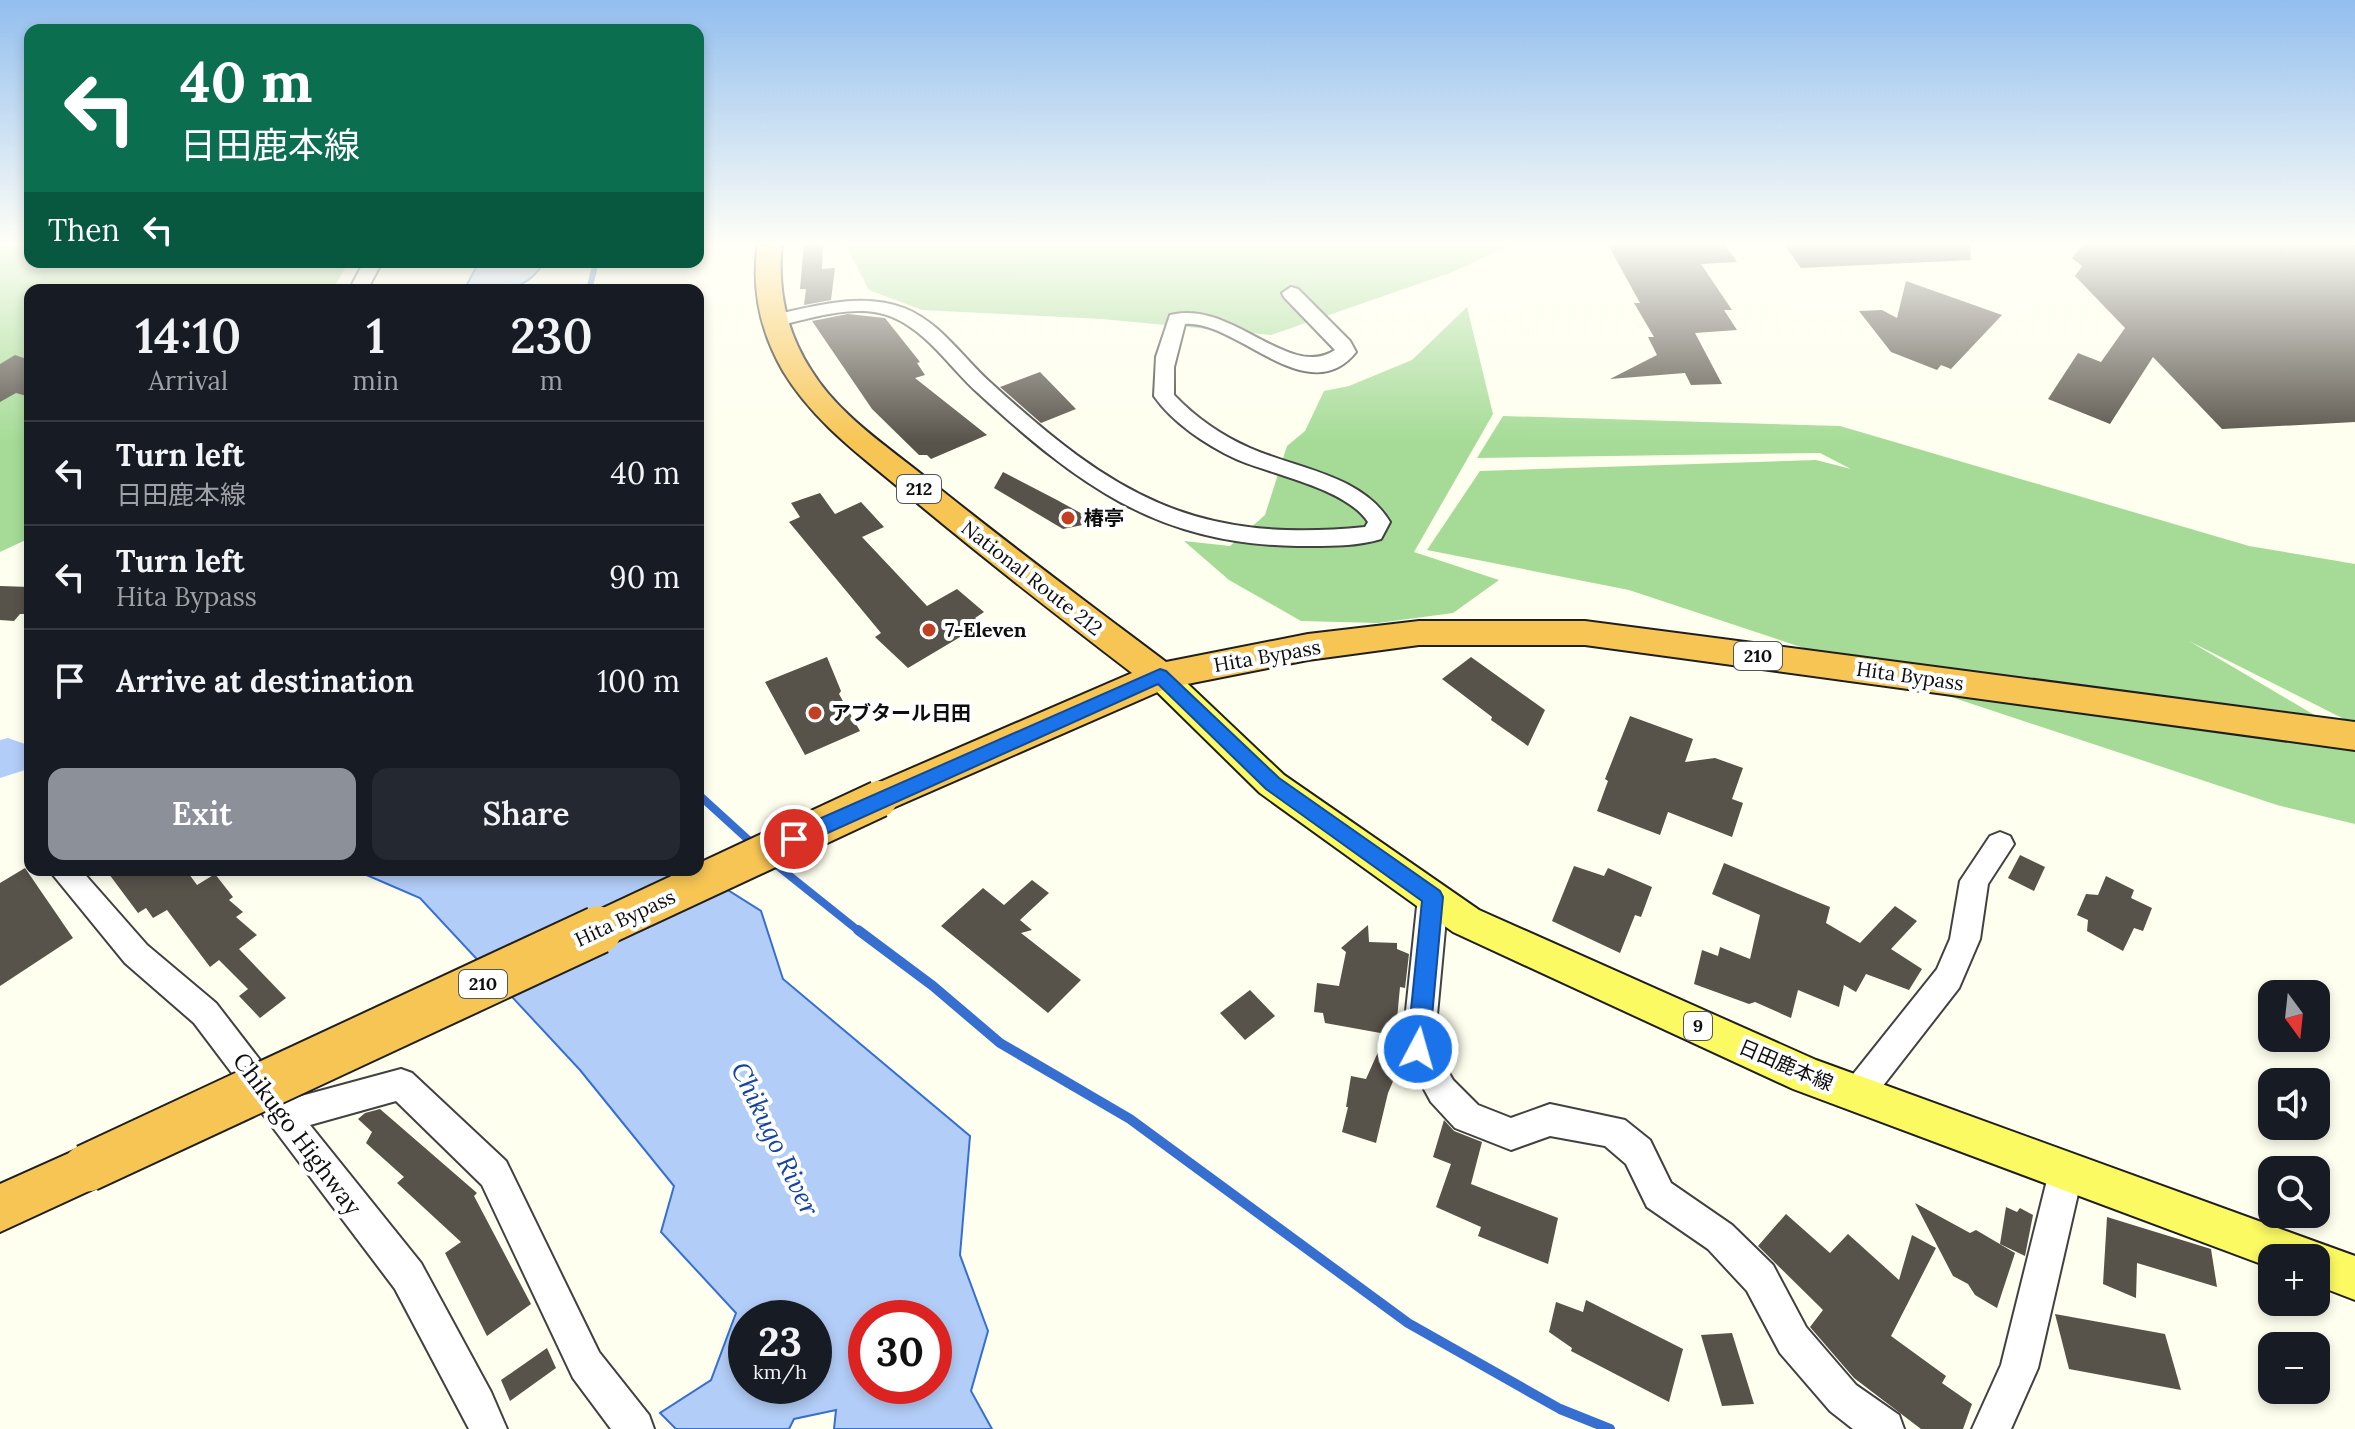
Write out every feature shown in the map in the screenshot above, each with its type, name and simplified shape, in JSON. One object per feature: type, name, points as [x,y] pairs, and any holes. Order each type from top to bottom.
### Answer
[{"type":"highway","name":"National Route 212","points":[[771,310],[773,321],[792,362],[811,390],[844,426],[970,531],[1160,676]]},
{"type":"highway","name":"Hita Bypass","points":[[0,1208],[879,799],[1160,676],[1308,647],[1419,633],[1585,633],[2355,736]]},
{"type":"main road","name":"日田鹿本線","points":[[1160,676],[1272,784],[1466,921],[1807,1076],[2264,1244]]},
{"type":"main road","points":[[2330,1268],[2355,1278]]},
{"type":"street","points":[[773,321],[830,310]]},
{"type":"street","points":[[885,310],[900,314],[933,335],[984,387],[1062,455],[1134,503],[1181,522],[1220,532],[1348,537],[1373,534],[1379,522],[1377,514],[1359,500],[1229,446],[1173,406],[1164,396],[1162,385],[1177,319],[1187,315],[1203,317],[1230,329],[1250,343],[1302,365],[1329,364],[1340,359],[1346,352],[1343,345],[1308,310]]},
{"type":"street","points":[[1857,1094],[1948,978],[1965,939],[1974,881],[2000,844]]},
{"type":"street","name":"Chikugo Highway","points":[[68,876],[136,954],[205,1013],[408,1276],[488,1429]]},
{"type":"street","points":[[1433,897],[1418,1049],[1442,1091],[1467,1117],[1511,1134],[1550,1120],[1613,1131],[1638,1152],[1659,1195],[1720,1237],[1760,1278],[1793,1340],[1843,1398],[1885,1429]]},
{"type":"street","points":[[284,1116],[401,1084],[494,1173],[586,1365],[635,1429]]},
{"type":"street","points":[[1991,1429],[2019,1368],[2066,1172]]},
{"type":"green space","points":[[0,310],[24,310],[24,541],[0,552]]},
{"type":"green space","points":[[922,310],[1344,310],[1271,335],[1102,319]]},
{"type":"green space","points":[[1468,310],[1493,414],[1414,552],[1499,580],[1453,613],[1378,623],[1301,621],[1229,580],[1184,541],[1230,546],[1265,515],[1287,446],[1305,431],[1324,391],[1349,386],[1412,360]]},
{"type":"green space","points":[[1503,416],[1840,426],[2249,546],[2355,564],[2355,720],[2344,719],[2189,641],[2355,739],[2355,824],[2277,805],[1629,590],[1427,550],[1480,471],[1816,460],[1851,469],[1820,453],[1477,458]]},
{"type":"water","name":"Chikugo River","points":[[704,875],[761,911],[783,979],[970,1136],[960,1255],[988,1331],[971,1391],[992,1429],[834,1429],[836,1410],[794,1419],[789,1429],[676,1429],[660,1413],[711,1380],[728,1334],[728,1404],[832,1404],[832,1300],[728,1300],[728,1304],[661,1232],[674,1186],[580,1070],[420,898],[369,876]]},
{"type":"building","points":[[1638,310],[1732,310],[1724,310],[1737,330],[1695,333],[1722,384],[1691,385],[1685,373],[1610,379],[1657,355],[1648,337],[1654,337]]},
{"type":"building","points":[[1882,310],[1897,318],[1899,310],[1987,310],[2002,315],[1951,369],[1941,365],[1937,370],[1891,352],[1859,311]]},
{"type":"building","points":[[2107,310],[2355,310],[2355,422],[2222,429],[2153,357],[2110,424],[2048,399],[2078,353],[2101,362],[2125,328]]},
{"type":"building","points":[[848,314],[885,318],[920,362],[917,363],[925,375],[915,378],[987,435],[931,459],[927,455],[919,455],[872,409],[812,321]]},
{"type":"building","points":[[15,355],[24,358],[24,395],[16,393],[0,402],[0,364]]},
{"type":"building","points":[[1040,372],[1076,409],[1041,423],[1000,387]]},
{"type":"building","points":[[1003,472],[1097,522],[1063,529],[994,488]]},
{"type":"building","points":[[820,493],[835,514],[861,502],[884,527],[862,537],[927,606],[957,589],[984,612],[975,618],[982,624],[908,668],[875,637],[881,633],[789,522],[800,517],[791,503]]},
{"type":"building","points":[[0,586],[24,587],[24,614],[14,621],[0,620]]},
{"type":"building","name":"アブタール日田","points":[[827,657],[841,691],[839,694],[860,731],[805,755],[765,682]]},
{"type":"building","points":[[1471,657],[1545,710],[1528,746],[1442,679]]},
{"type":"building","points":[[1630,716],[1693,739],[1685,762],[1715,758],[1743,768],[1732,799],[1743,803],[1732,837],[1668,812],[1660,835],[1597,811],[1608,781],[1605,779]]},
{"type":"building","points":[[2020,855],[2045,867],[2034,891],[2008,878]]},
{"type":"building","points":[[1724,863],[1830,907],[1826,923],[1860,943],[1895,906],[1917,921],[1891,949],[1922,969],[1909,990],[1866,974],[1856,992],[1844,985],[1839,1007],[1798,990],[1791,1018],[1755,1002],[1749,1004],[1694,984],[1702,950],[1718,956],[1720,947],[1750,959],[1760,915],[1712,894]]},
{"type":"building","points":[[1574,866],[1604,876],[1608,868],[1652,887],[1641,917],[1635,915],[1620,953],[1552,921]]},
{"type":"building","points":[[24,869],[24,876],[30,876],[73,938],[0,986],[0,883]]},
{"type":"building","points":[[110,876],[190,876],[197,885],[217,876],[233,897],[229,900],[243,912],[236,917],[257,935],[239,949],[286,998],[260,1018],[239,996],[248,989],[219,960],[210,967],[167,910],[153,918],[146,908],[138,913]]},
{"type":"building","points":[[2106,876],[2134,890],[2131,898],[2152,908],[2143,931],[2134,928],[2123,951],[2087,931],[2088,920],[2077,915],[2086,894],[2098,895]]},
{"type":"building","points":[[1032,880],[1049,893],[1020,920],[1032,930],[1021,933],[1081,980],[1048,1013],[941,926],[983,888],[1004,905]]},
{"type":"building","points":[[1368,925],[1369,942],[1397,943],[1397,949],[1409,954],[1405,988],[1400,987],[1393,1062],[1400,1065],[1388,1093],[1376,1143],[1342,1132],[1351,1076],[1366,1079],[1386,1034],[1325,1023],[1323,1013],[1314,1012],[1317,983],[1339,986],[1346,952],[1341,948]]},
{"type":"building","points":[[1250,990],[1275,1016],[1245,1040],[1220,1013]]},
{"type":"building","points":[[380,1109],[477,1193],[474,1196],[531,1304],[487,1336],[445,1253],[461,1242],[397,1183],[404,1177],[366,1143],[372,1132],[358,1119],[365,1113]]},
{"type":"building","points":[[1444,1120],[1454,1131],[1482,1142],[1471,1184],[1558,1218],[1548,1264],[1478,1236],[1481,1227],[1436,1207],[1451,1164],[1433,1157]]},
{"type":"building","points":[[1915,1203],[1970,1233],[1976,1230],[2015,1253],[1997,1308],[1975,1295],[1968,1284],[1953,1276]]},
{"type":"building","points":[[2006,1207],[2017,1212],[2020,1208],[2033,1215],[2025,1256],[2000,1244]]},
{"type":"building","points":[[1786,1214],[1830,1253],[1848,1234],[1899,1280],[1912,1235],[1936,1248],[1891,1336],[1946,1376],[1942,1383],[1972,1404],[1963,1429],[1921,1429],[1854,1378],[1810,1327],[1823,1310],[1758,1246]]},
{"type":"building","points":[[2107,1217],[2211,1249],[2217,1287],[2137,1263],[2136,1298],[2103,1284]]},
{"type":"building","points":[[1586,1300],[1683,1349],[1669,1402],[1571,1351],[1572,1348],[1549,1332],[1556,1302],[1583,1312]]},
{"type":"building","points":[[2055,1314],[2165,1334],[2181,1390],[2069,1369]]},
{"type":"building","points":[[1732,1333],[1754,1404],[1722,1406],[1701,1335]]},
{"type":"building","points":[[547,1348],[556,1368],[510,1401],[501,1380]]},
{"type":"waterway","points":[[0,759],[8,757]]},
{"type":"waterway","points":[[704,799],[754,845]]},
{"type":"waterway","points":[[770,860],[860,932]]},
{"type":"waterway","points":[[858,930],[933,986],[1000,1043],[1130,1119],[1408,1323],[1560,1409],[1610,1429]]},
{"type":"place","name":"椿亭","points":[[1068,518]]},
{"type":"place","name":"7-Eleven","points":[[929,630]]},
{"type":"place","name":"アブタール日田","points":[[815,713]]},
{"type":"route","points":[[794,839],[1160,676],[1272,784],[1433,897],[1418,1049]]}]
